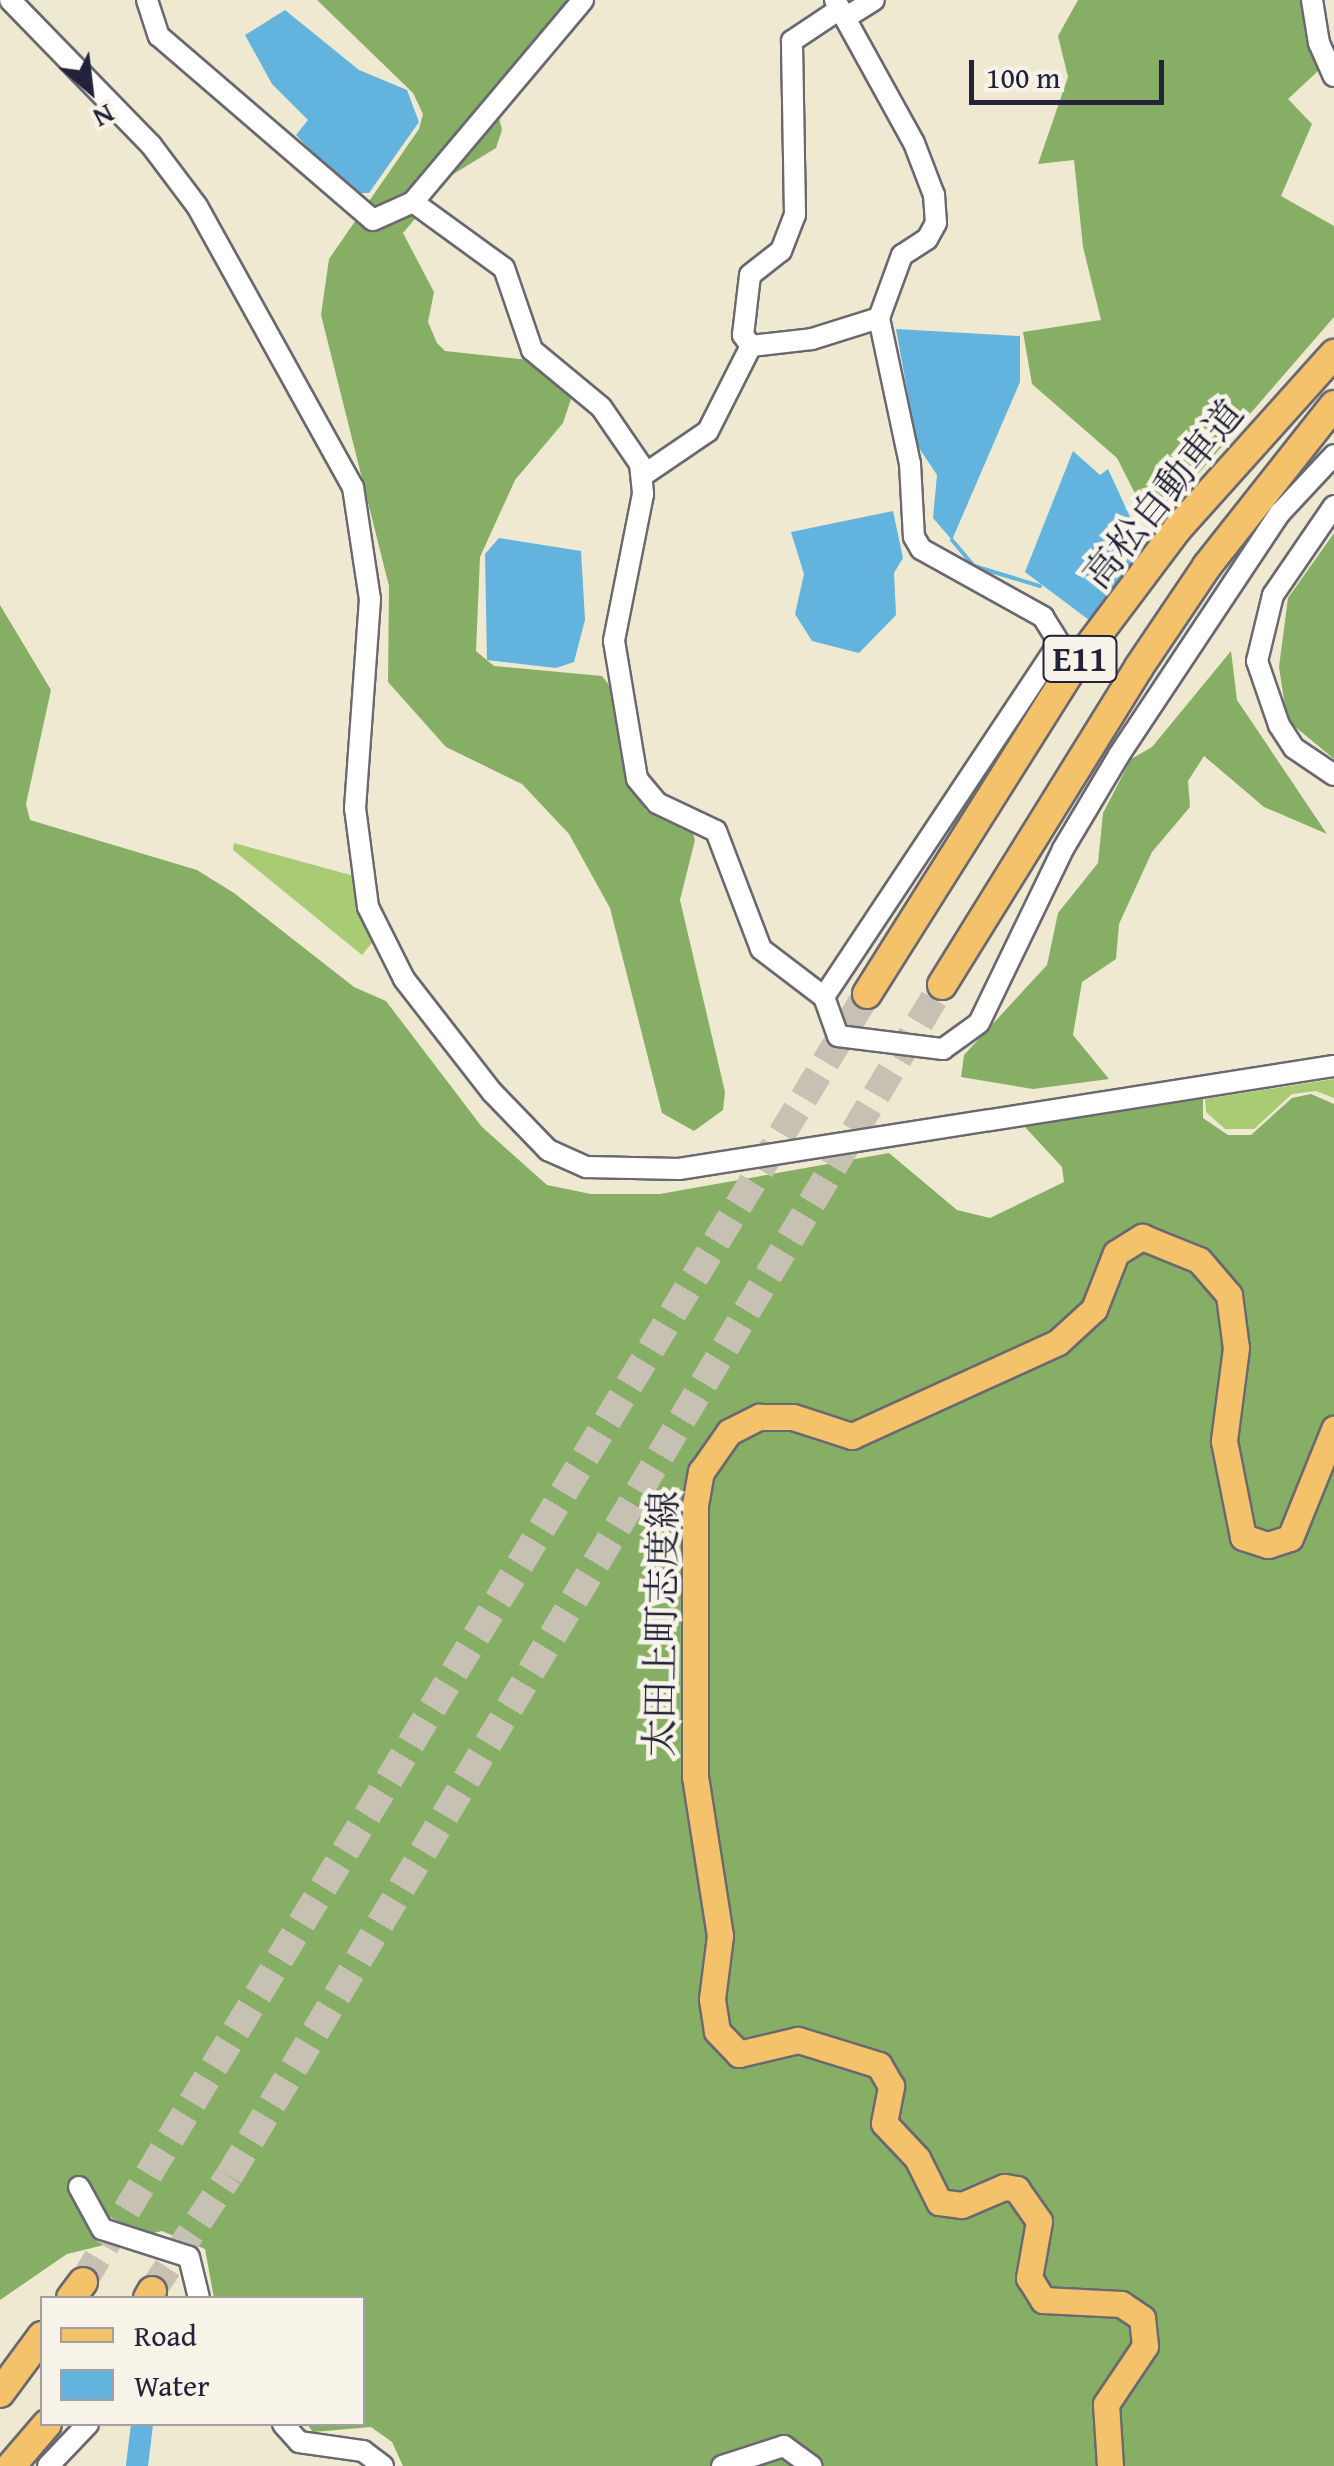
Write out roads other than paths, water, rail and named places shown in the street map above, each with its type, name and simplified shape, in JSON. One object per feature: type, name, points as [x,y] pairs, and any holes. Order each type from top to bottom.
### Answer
[{"type":"highway","name":"高松自動車道","points":[[868,994],[1069,673],[1178,528],[1334,354]]},
{"type":"highway","name":"高松自動車道","points":[[942,985],[1158,638],[1334,405]]},
{"type":"highway","points":[[0,2393],[40,2339]]},
{"type":"highway","points":[[12,2466],[46,2426]]},
{"type":"main road","name":"太田上町志度線","points":[[1110,2466],[1106,2404],[1145,2346],[1142,2318],[1121,2304],[1042,2300],[1030,2278],[1039,2222],[1018,2189],[1004,2187],[962,2204],[939,2202],[917,2158],[884,2123],[891,2086],[879,2065],[798,2040],[739,2054],[717,2031],[712,1999],[720,1936],[696,1777],[696,1505],[701,1472],[729,1432],[760,1417],[793,1417],[852,1436],[1058,1342],[1094,1310],[1116,1253],[1142,1236],[1199,1260],[1228,1294],[1236,1348],[1224,1440],[1243,1537],[1268,1545],[1290,1538],[1334,1428]]},
{"type":"street","points":[[10,0],[151,145],[197,206],[353,487],[370,599],[355,808],[368,908],[404,980],[492,1092],[548,1150],[586,1167],[679,1169],[1334,1066]]},
{"type":"street","points":[[147,0],[159,36],[241,100],[364,216],[386,218],[414,202],[583,0]]},
{"type":"street","points":[[751,346],[743,335],[750,276],[781,252],[794,215],[792,41],[840,9],[874,0]]},
{"type":"street","points":[[1312,0],[1319,44],[1334,76]]},
{"type":"street","points":[[824,997],[1059,642],[1042,617],[921,549],[914,537],[910,464],[879,318],[902,255],[927,240],[936,223],[934,195],[840,9]]},
{"type":"street","points":[[414,202],[504,268],[532,350],[601,408],[645,474],[614,642],[637,779],[657,803],[716,831],[761,949],[824,997],[838,1036],[852,1040],[943,1049],[979,1023],[1062,849],[1118,755],[1193,652],[1280,513],[1334,455]]},
{"type":"street","points":[[751,346],[812,339],[879,318]]},
{"type":"street","points":[[645,474],[708,431],[751,346]]},
{"type":"street","points":[[1334,506],[1273,595],[1257,661],[1278,725],[1294,748],[1334,775]]},
{"type":"street","points":[[78,2188],[102,2229],[189,2257],[199,2296]]},
{"type":"street","points":[[48,2466],[86,2426]]},
{"type":"street","points":[[285,2426],[299,2442],[363,2451],[383,2466]]},
{"type":"street","points":[[722,2466],[784,2446],[812,2466]]},
{"type":"water","points":[[285,10],[359,70],[407,90],[419,122],[369,193],[351,193],[296,135],[308,120],[272,84],[245,35]]},
{"type":"water","points":[[896,329],[1020,336],[1020,382],[952,540],[933,518],[937,475],[917,445]]},
{"type":"water","points":[[1073,451],[1100,475],[1108,469],[1144,547],[1089,620],[1025,572]]},
{"type":"water","points":[[893,511],[903,558],[894,573],[896,615],[859,653],[812,641],[795,614],[804,574],[791,532]]},
{"type":"water","points":[[499,538],[581,551],[585,620],[574,662],[556,668],[487,660],[485,554]]},
{"type":"waterway","points":[[952,540],[974,566],[1040,586]]},
{"type":"waterway","points":[[137,2466],[142,2426]]},
{"type":"tunnel","points":[[152,2291],[229,2176],[942,985]]},
{"type":"tunnel","points":[[83,2282],[867,994]]}]
